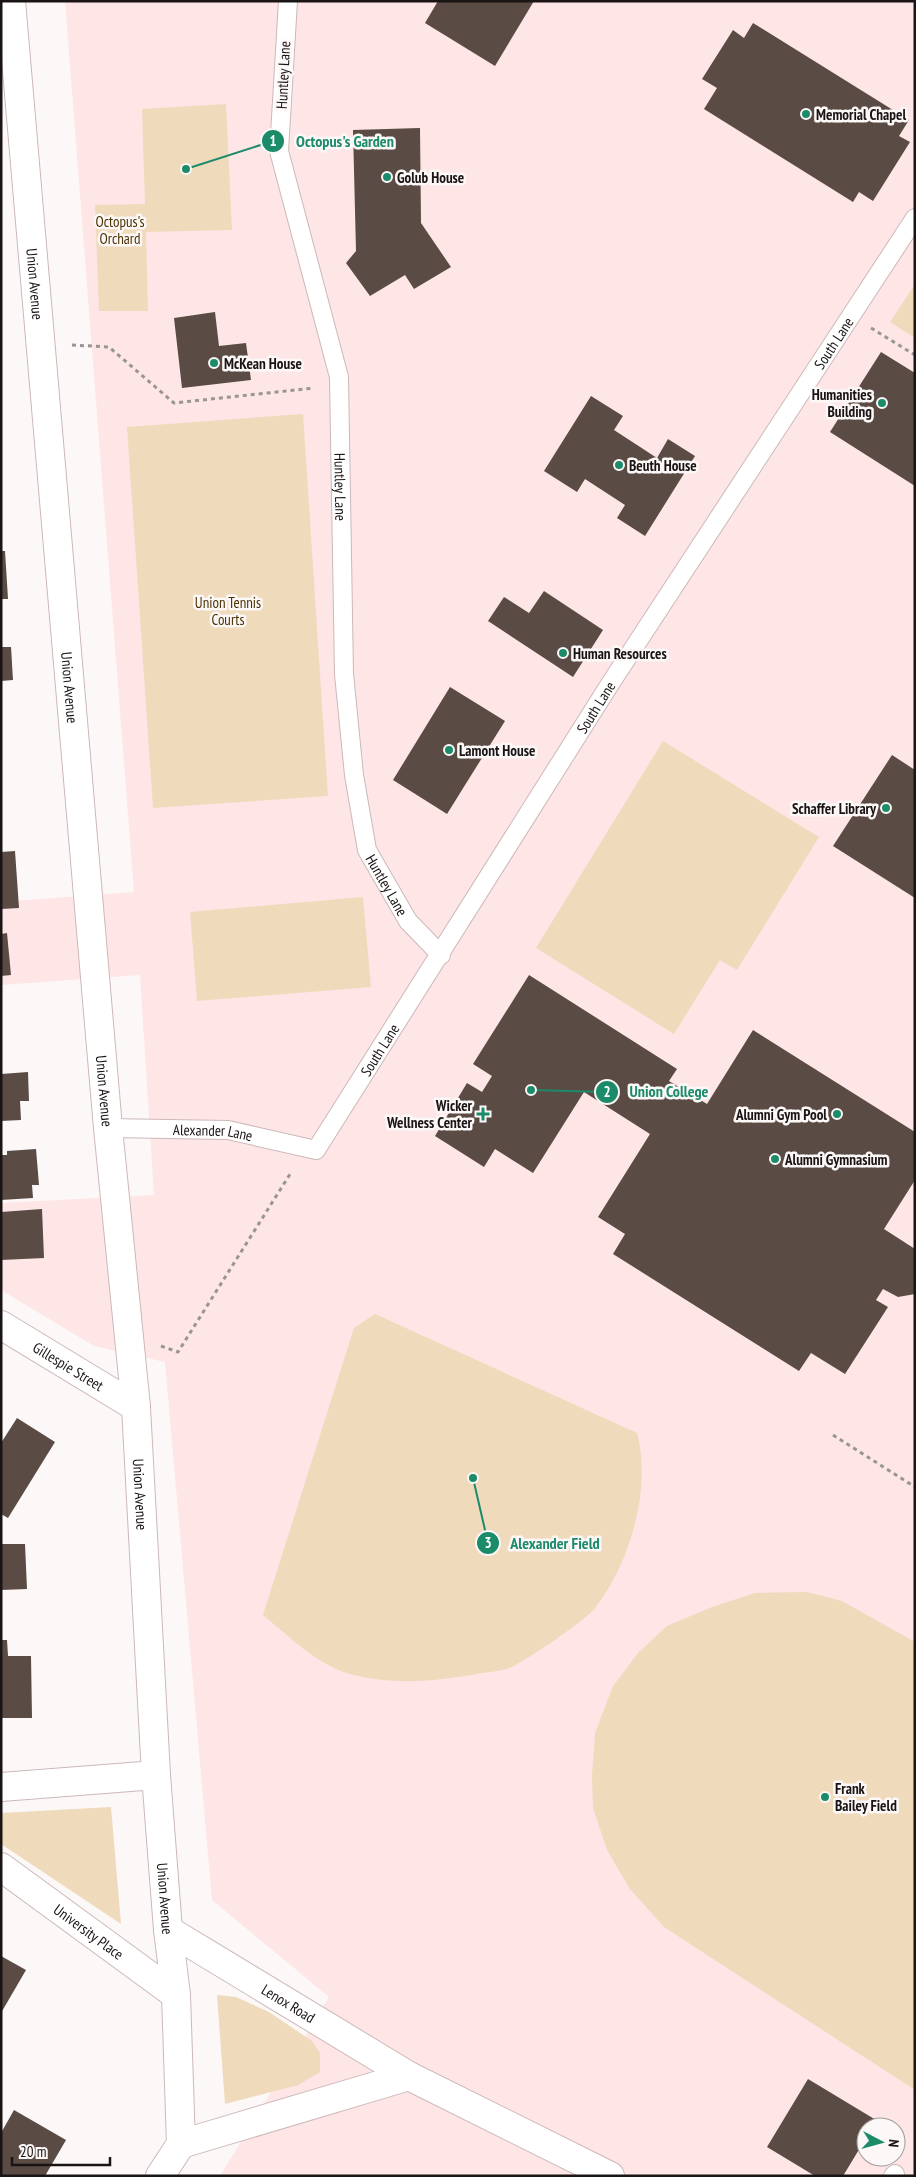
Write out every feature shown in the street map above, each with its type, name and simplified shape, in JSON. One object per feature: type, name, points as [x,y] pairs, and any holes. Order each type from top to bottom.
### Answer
[{"type":"street","name":"Union Avenue","points":[[11,1],[108,1128],[136,1407],[156,1775],[168,1930],[176,1995],[181,2144]]},
{"type":"street","name":"Gillespie Street","points":[[1,1325],[136,1407]]},
{"type":"street","points":[[1,1787],[156,1775]]},
{"type":"street","name":"University Place","points":[[1,1867],[176,1995]]},
{"type":"street","name":"Lenox Road","points":[[168,1930],[409,2076],[610,2176]]},
{"type":"street","points":[[160,2176],[181,2144],[409,2076]]},
{"type":"lane","name":"Huntley Lane","points":[[288,1],[279,151],[339,377],[344,674],[354,775],[367,850],[408,921],[441,955]]},
{"type":"lane","name":"South Lane","points":[[311,1149],[441,955],[610,684],[915,218]]},
{"type":"lane","name":"Alexander Lane","points":[[108,1128],[228,1130],[311,1149]]},
{"type":"path","points":[[859,304],[868,326],[915,355]]},
{"type":"path","points":[[41,343],[109,347],[174,403],[339,386]]},
{"type":"path","points":[[130,1336],[178,1352],[311,1149]]},
{"type":"path","points":[[833,1435],[915,1486]]},
{"type":"shaded area","points":[[65,1],[915,1],[915,2176],[220,2176],[329,1997],[212,1900],[165,1362],[94,1346],[1,1290],[1,1203],[154,1195],[140,975],[1,985],[1,902],[134,892]]},
{"type":"green space","name":"Octopus's Orchard","points":[[226,104],[232,230],[146,232],[148,311],[99,311],[95,205],[145,204],[142,109]]},
{"type":"green space","points":[[915,284],[915,338],[890,322]]},
{"type":"green space","name":"Union Tennis Courts","points":[[303,414],[328,796],[153,808],[127,427]]},
{"type":"green space","points":[[663,741],[819,837],[737,970],[720,960],[674,1034],[536,948]]},
{"type":"green space","points":[[363,897],[371,987],[197,1001],[190,912]]},
{"type":"green space","points":[[375,1314],[637,1433],[641,1455],[640,1501],[628,1548],[618,1570],[607,1590],[589,1614],[543,1648],[520,1663],[508,1668],[433,1680],[400,1681],[367,1678],[350,1674],[326,1664],[304,1649],[263,1615],[354,1328]]},
{"type":"green space","points":[[807,1592],[842,1601],[915,1642],[915,2090],[664,1927],[630,1889],[607,1850],[593,1808],[592,1775],[595,1733],[613,1686],[638,1653],[667,1626],[712,1607],[755,1593]]},
{"type":"green space","points":[[111,1807],[121,1924],[1,1844],[1,1813]]},
{"type":"green space","points":[[217,1995],[236,1997],[269,2012],[312,2041],[320,2053],[320,2072],[298,2085],[225,2104]]},
{"type":"building","points":[[438,1],[534,1],[495,66],[425,23]]},
{"type":"building","name":"Memorial Chapel","points":[[753,23],[909,120],[899,136],[910,142],[873,201],[859,192],[853,202],[704,109],[717,88],[702,79],[733,30],[744,38]]},
{"type":"building","name":"Golub House","points":[[420,128],[421,223],[451,267],[414,289],[405,275],[370,296],[346,263],[356,251],[353,130]]},
{"type":"building","name":"McKean House","points":[[215,312],[219,346],[246,343],[251,380],[182,388],[174,318]]},
{"type":"building","name":"Humanities Building","points":[[881,352],[915,373],[915,486],[830,432]]},
{"type":"building","name":"Beuth House","points":[[591,396],[623,416],[614,430],[657,458],[668,439],[695,456],[645,536],[617,518],[625,505],[585,479],[577,492],[544,471]]},
{"type":"building","points":[[1,551],[5,551],[8,599],[1,599]]},
{"type":"building","name":"Human Resources","points":[[544,591],[603,630],[573,677],[488,621],[504,597],[529,613]]},
{"type":"building","points":[[1,647],[11,647],[13,680],[1,681]]},
{"type":"building","name":"Lamont House","points":[[450,687],[505,721],[447,814],[393,780]]},
{"type":"building","name":"Schaffer Library","points":[[892,755],[915,770],[915,898],[833,846]]},
{"type":"building","points":[[15,851],[19,908],[1,909],[1,852]]},
{"type":"building","points":[[7,933],[11,975],[1,976],[1,934]]},
{"type":"building","name":"Alumni Gymnasium","points":[[529,975],[677,1069],[669,1081],[707,1104],[753,1030],[915,1132],[915,1180],[884,1229],[915,1249],[915,1294],[898,1297],[883,1289],[876,1300],[888,1307],[845,1374],[811,1353],[799,1371],[613,1254],[625,1234],[598,1217],[650,1134],[584,1092],[533,1173],[495,1149],[484,1167],[435,1136],[467,1083],[482,1092],[492,1076],[473,1064]]},
{"type":"building","points":[[28,1072],[29,1101],[20,1101],[21,1120],[1,1121],[1,1074]]},
{"type":"building","points":[[36,1149],[39,1185],[32,1185],[33,1198],[1,1200],[1,1155],[7,1155],[7,1151]]},
{"type":"building","points":[[42,1209],[44,1258],[1,1260],[1,1212]]},
{"type":"building","points":[[17,1418],[55,1442],[8,1518],[1,1514],[1,1443]]},
{"type":"building","points":[[1,1544],[25,1544],[27,1589],[1,1590]]},
{"type":"building","points":[[1,1640],[7,1640],[8,1656],[31,1656],[32,1718],[1,1718]]},
{"type":"building","points":[[1,1956],[26,1970],[1,2013]]},
{"type":"building","points":[[808,2079],[871,2117],[856,2117],[856,2155],[843,2176],[815,2176],[767,2147]]},
{"type":"building","points":[[14,2110],[66,2140],[45,2176],[1,2176],[1,2133]]},
{"type":"place","name":"Memorial Chapel","points":[[806,114]]},
{"type":"place","name":"Octopus's Garden","points":[[186,169]]},
{"type":"place","name":"Golub House","points":[[387,177]]},
{"type":"place","name":"McKean House","points":[[214,363]]},
{"type":"place","name":"Humanities Building","points":[[882,403]]},
{"type":"place","name":"Beuth House","points":[[619,465]]},
{"type":"place","name":"Human Resources","points":[[563,653]]},
{"type":"place","name":"Lamont House","points":[[449,750]]},
{"type":"place","name":"Schaffer Library","points":[[886,808]]},
{"type":"place","name":"Union College","points":[[531,1090]]},
{"type":"place","name":"Wicker Wellness Center","points":[[483,1114]]},
{"type":"place","name":"Alumni Gym Pool","points":[[837,1114]]},
{"type":"place","name":"Alumni Gymnasium","points":[[775,1159]]},
{"type":"place","name":"Alexander Field","points":[[473,1478]]},
{"type":"place","name":"Frank Bailey Field","points":[[825,1797]]}]
